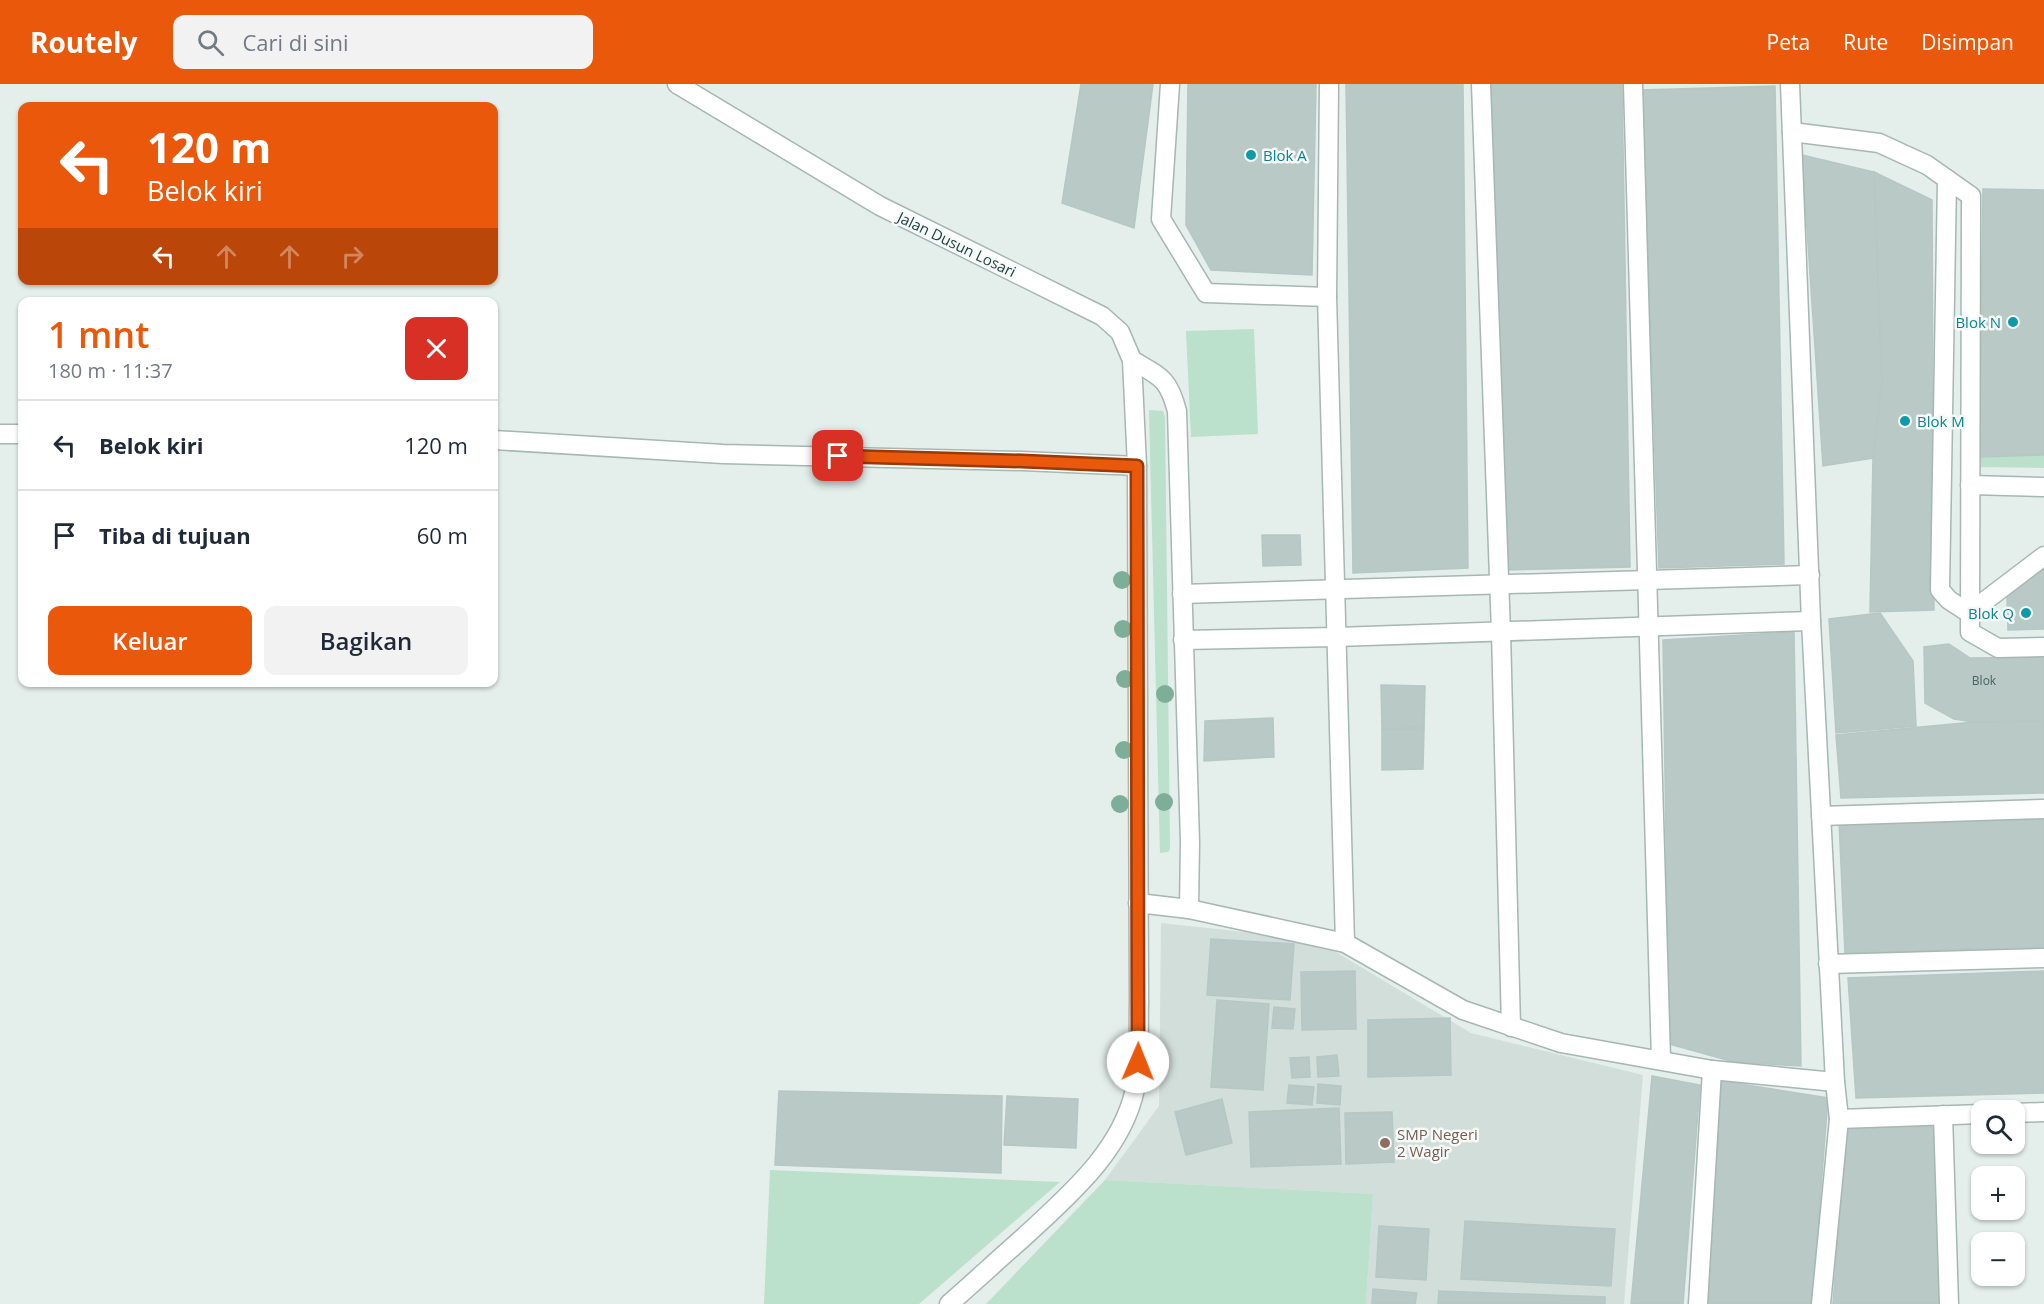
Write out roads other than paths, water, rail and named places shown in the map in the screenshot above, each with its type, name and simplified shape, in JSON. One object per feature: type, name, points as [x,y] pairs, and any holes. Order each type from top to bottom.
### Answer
[{"type":"street","name":"Jalan Dusun Losari","points":[[677,84],[880,206],[1102,316],[1120,332],[1132,360],[1137,466],[1138,1062],[1135,1090],[1122,1125],[1103,1157],[1064,1200],[949,1304]]},
{"type":"street","points":[[1170,84],[1161,219],[1206,293],[1327,297]]},
{"type":"street","points":[[1329,84],[1327,297],[1346,943]]},
{"type":"street","points":[[1481,84],[1500,585],[1511,1027]]},
{"type":"street","points":[[1633,84],[1661,1060]]},
{"type":"street","points":[[1790,84],[1828,964],[1839,1119],[1821,1304]]},
{"type":"street","points":[[1792,132],[1880,143],[1927,165],[1971,196],[1970,632],[1998,648],[2044,647]]},
{"type":"street","points":[[1947,178],[1940,590],[1949,600],[1969,613]]},
{"type":"street","points":[[1132,360],[1164,380],[1172,391],[1177,411],[1190,842],[1189,909]]},
{"type":"street","points":[[0,434],[18,434]]},
{"type":"street","points":[[498,440],[723,454],[1137,466]]},
{"type":"street","points":[[1970,485],[2044,488]]},
{"type":"street","points":[[1969,613],[2044,556]]},
{"type":"street","points":[[1182,594],[1810,575]]},
{"type":"street","points":[[1183,640],[1812,621]]},
{"type":"street","points":[[1821,816],[2044,809]]},
{"type":"street","points":[[1138,903],[1189,909],[1346,943],[1463,1010],[1561,1042],[1712,1070],[1835,1082]]},
{"type":"street","points":[[1828,964],[2044,958]]},
{"type":"street","points":[[1698,1304],[1712,1070]]},
{"type":"street","points":[[2025,1113],[2044,1112]]},
{"type":"street","points":[[1839,1119],[1971,1114]]},
{"type":"street","points":[[1943,1115],[1949,1304]]},
{"type":"place","name":"Blok A","points":[[1251,155]]},
{"type":"place","name":"Blok N","points":[[2013,322]]},
{"type":"place","name":"Blok M","points":[[1905,421]]},
{"type":"place","name":"Blok Q","points":[[2026,613]]},
{"type":"place","name":"SMP Negeri 2 Wagir","points":[[1385,1143]]}]
